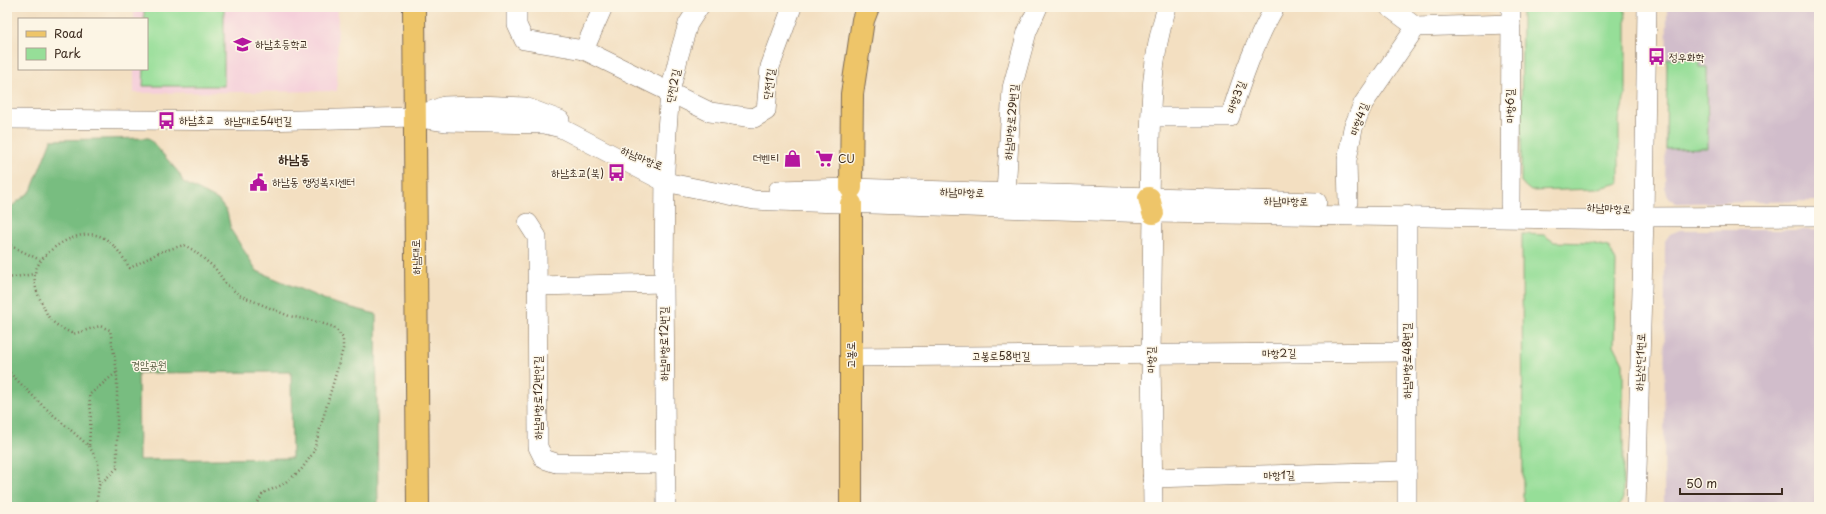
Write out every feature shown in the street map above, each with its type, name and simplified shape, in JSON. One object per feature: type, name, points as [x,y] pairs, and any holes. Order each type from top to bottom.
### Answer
[{"type":"main road","name":"하남대로","points":[[414,7],[418,507]]},
{"type":"main road","name":"고봉로","points":[[851,507],[852,94],[863,20],[868,7]]},
{"type":"street","points":[[517,7],[516,25],[524,40],[584,50],[670,92]]},
{"type":"street","points":[[584,50],[603,7]]},
{"type":"street","name":"단전2길","points":[[665,175],[670,92],[688,24],[698,7]]},
{"type":"street","name":"단전1길","points":[[670,92],[710,112],[754,118],[766,111],[770,67],[792,7]]},
{"type":"street","name":"하남마항로29번길","points":[[1006,193],[1012,88],[1027,32],[1038,7]]},
{"type":"street","name":"마항길","points":[[1153,507],[1151,355],[1151,117],[1157,51],[1167,7]]},
{"type":"street","name":"마항3길","points":[[1151,117],[1230,117],[1244,73],[1264,27],[1275,7]]},
{"type":"street","points":[[1389,7],[1416,27],[1511,16]]},
{"type":"street","name":"하남산단1번로","points":[[1636,507],[1644,216],[1647,7]]},
{"type":"street","name":"마항6길","points":[[1510,205],[1511,16]]},
{"type":"street","name":"마항4길","points":[[1348,202],[1347,160],[1353,128],[1363,104],[1416,27]]},
{"type":"street","name":"하남대로54번길","points":[[7,119],[262,121],[414,118]]},
{"type":"street","name":"하남마항로","points":[[414,118],[447,122],[524,123],[561,128],[665,175],[754,200],[851,196],[1006,193],[1151,205],[1348,202],[1635,207],[1644,216],[1635,220],[1406,215],[1151,205],[851,196]]},
{"type":"street","name":"하남마항로12번길","points":[[665,175],[664,283],[666,507]]},
{"type":"street","name":"하남마항로48번길","points":[[1406,215],[1407,507]]},
{"type":"street","points":[[1644,216],[1819,216]]},
{"type":"street","name":"하남마항로12번안길","points":[[528,223],[537,237],[538,447],[544,458],[556,463],[665,464]]},
{"type":"street","points":[[537,286],[664,283]]},
{"type":"street","name":"마항2길","points":[[1151,355],[1407,352]]},
{"type":"street","name":"고봉로58번길","points":[[851,357],[1151,355]]},
{"type":"street","name":"마항1길","points":[[1152,478],[1407,471]]},
{"type":"path","points":[[99,485],[116,468],[117,372],[110,330],[100,326],[73,334],[51,321],[37,292],[35,274],[40,260],[55,246],[75,236],[90,235],[103,237],[111,244],[130,268],[160,252],[184,245],[193,250],[215,268],[226,284],[238,295],[289,316],[334,327],[343,338],[343,349],[314,453],[301,470],[282,485],[263,493],[256,507]]},
{"type":"path","points":[[7,244],[40,260]]},
{"type":"path","points":[[7,278],[35,274]]},
{"type":"path","points":[[7,370],[42,405],[89,446],[98,462],[99,485],[96,507]]},
{"type":"path","points":[[89,446],[91,413],[89,395],[117,372]]},
{"type":"shaded area","name":"하남초등학교","points":[[134,7],[338,7],[337,91],[134,93],[134,70],[148,70],[148,18],[134,18]]},
{"type":"shaded area","points":[[1667,7],[1819,7],[1819,201],[1675,203],[1668,196],[1665,187]]},
{"type":"shaded area","points":[[1680,230],[1819,230],[1819,507],[1664,507],[1665,241],[1670,234]]},
{"type":"green space","points":[[144,7],[224,7],[224,86],[143,86],[144,70],[148,70],[148,18],[144,18]]},
{"type":"green space","points":[[1522,7],[1624,7],[1626,17],[1626,91],[1619,120],[1619,183],[1595,189],[1531,191],[1521,183]]},
{"type":"green space","points":[[1699,58],[1699,67],[1707,67],[1708,148],[1666,149],[1667,59]]},
{"type":"green space","name":"경암공원","points":[[149,138],[179,173],[183,182],[218,200],[227,212],[231,230],[257,271],[333,303],[376,314],[378,507],[7,507],[7,210],[31,191],[51,140]],"holes":[[[291,372],[292,458],[139,460],[138,373]]]},
{"type":"green space","points":[[1522,234],[1544,235],[1554,242],[1590,243],[1609,247],[1616,262],[1614,345],[1623,363],[1623,498],[1619,507],[1523,507]]},
{"type":"place","name":"하남초등학교","points":[[242,44]]},
{"type":"place","name":"정우화학","points":[[1656,57]]},
{"type":"place","name":"하남초교","points":[[166,120]]},
{"type":"place","name":"더벤티","points":[[792,158]]},
{"type":"place","name":"CU","points":[[825,159]]},
{"type":"place","name":"하남초교(북)","points":[[617,173]]},
{"type":"place","name":"하남동 행정복지센터","points":[[259,182]]},
{"type":"district","name":"하남동","points":[[294,159]]}]
